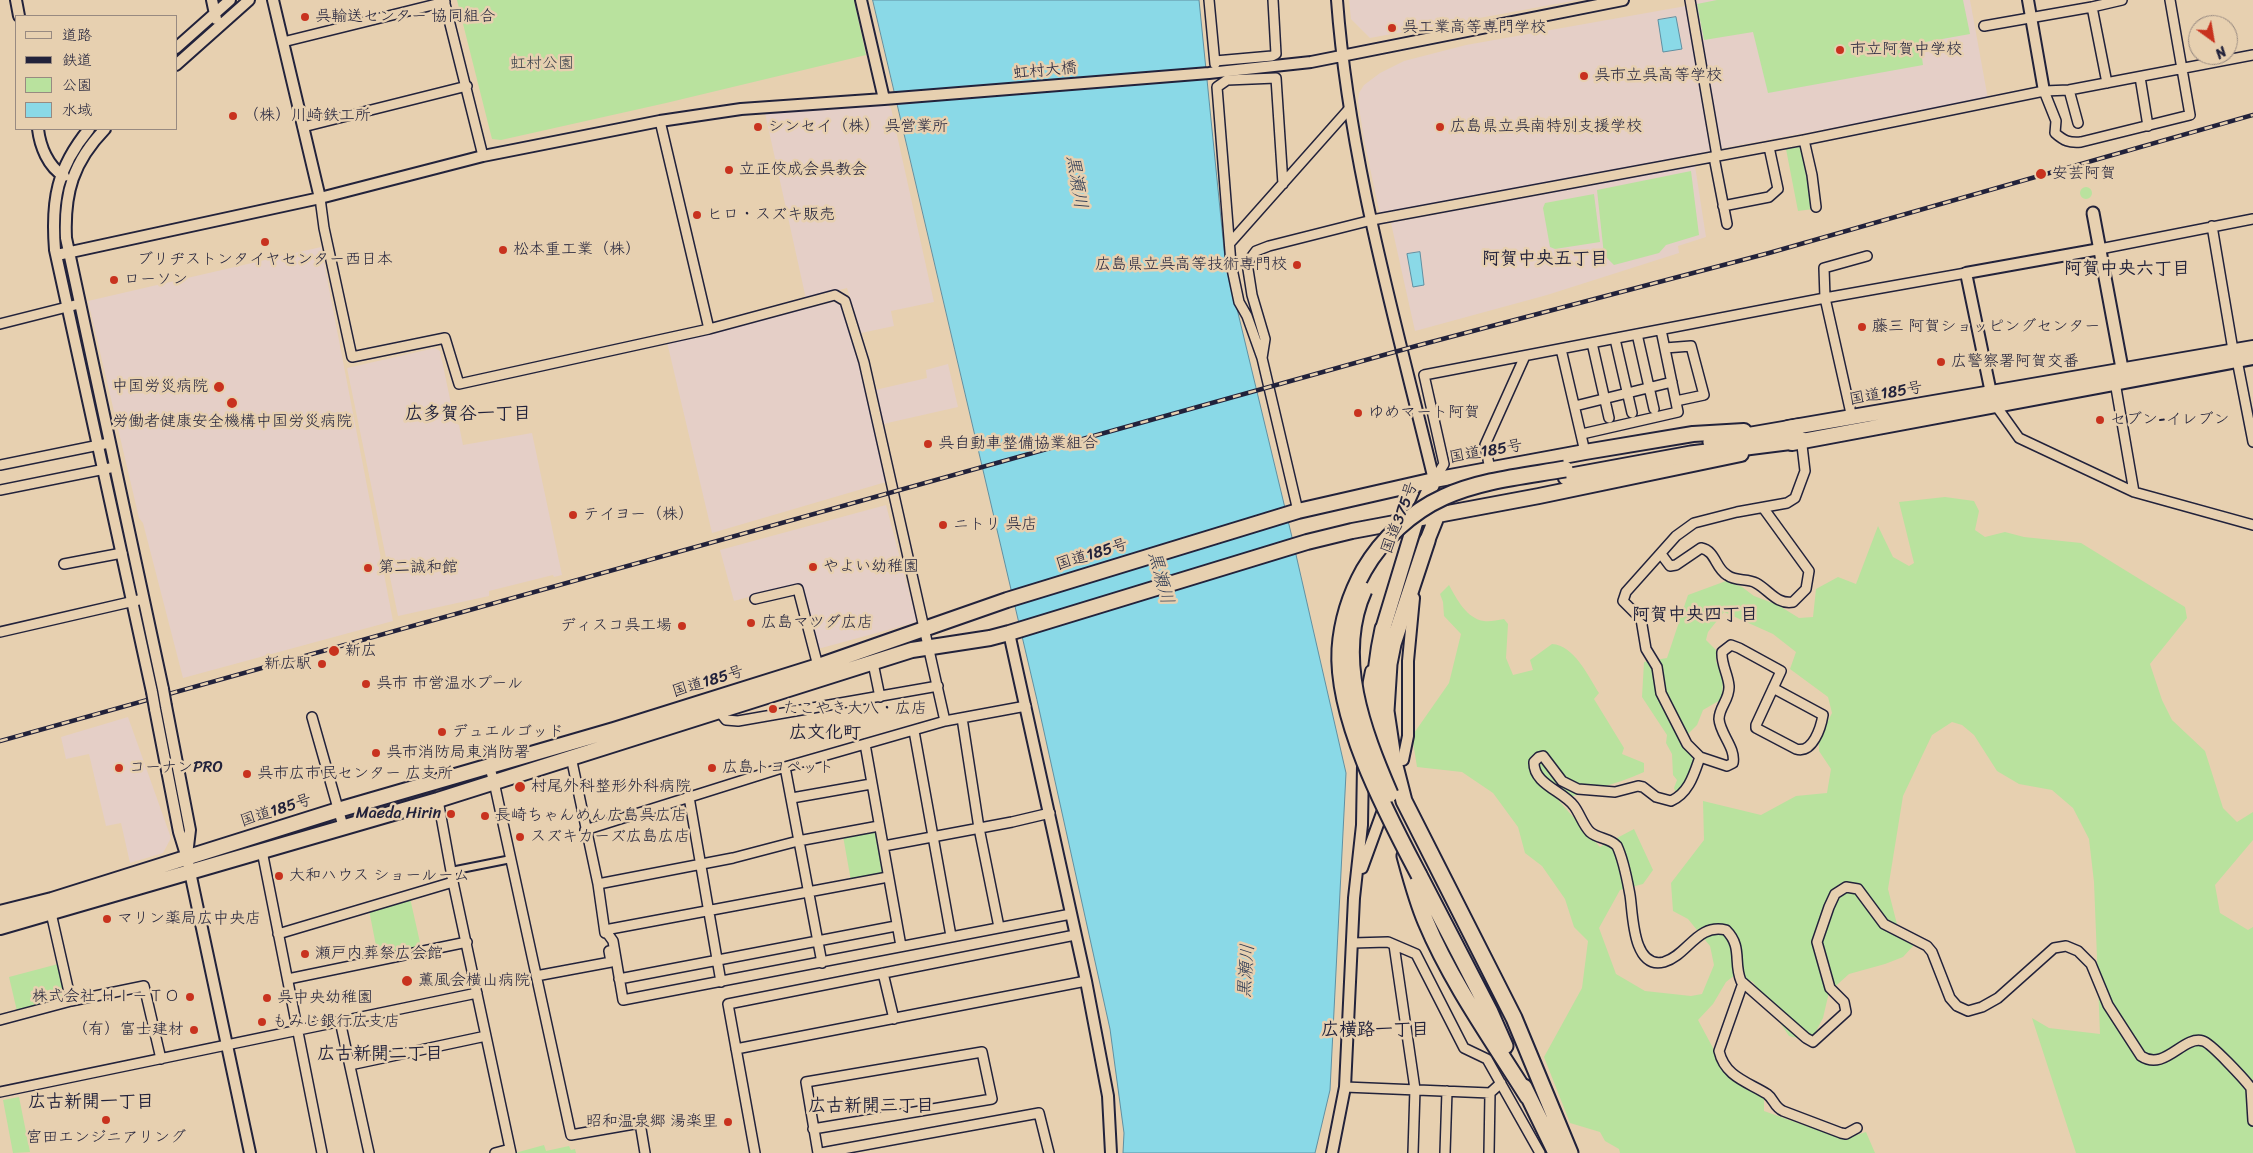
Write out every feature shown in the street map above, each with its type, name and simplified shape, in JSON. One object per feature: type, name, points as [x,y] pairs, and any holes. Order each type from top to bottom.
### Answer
[{"type":"highway","name":"国道185号","points":[[0,927],[51,914],[343,826],[438,800],[874,663],[929,647],[1011,633],[1307,542],[1352,531],[1437,516],[1800,434],[2121,378],[2235,355],[2253,348]]},
{"type":"highway","name":"国道185号","points":[[2235,355],[2253,357]]},
{"type":"highway","name":"国道185号","points":[[0,913],[52,900],[338,810],[614,730],[818,666],[1007,600],[1294,512],[1490,469],[1693,434],[1800,434],[1852,418],[1993,399]]},
{"type":"highway","points":[[1548,1104],[1372,779],[1349,715],[1344,692],[1340,650],[1347,610],[1354,590],[1371,558],[1396,529],[1428,506],[1454,492],[1488,483],[1566,473],[1800,434]]},
{"type":"highway","name":"国道375号","points":[[1427,542],[1437,516],[1434,480]]},
{"type":"highway","name":"国道375号","points":[[1383,629],[1416,520],[1434,480]]},
{"type":"highway","points":[[1427,542],[1396,635],[1389,664],[1386,711],[1393,758],[1408,809],[1514,1018],[1548,1104],[1570,1153]]},
{"type":"highway","points":[[1383,629],[1374,687],[1378,749],[1392,813],[1414,886],[1426,922],[1437,943],[1479,1018],[1528,1097]]},
{"type":"highway","points":[[1424,873],[1556,1153]]},
{"type":"main road","points":[[2093,213],[2121,378]]},
{"type":"street","points":[[16,0],[19,15]]},
{"type":"street","points":[[212,0],[218,28]]},
{"type":"street","points":[[178,46],[230,0]]},
{"type":"street","points":[[178,63],[249,0]]},
{"type":"street","points":[[273,0],[320,198],[325,236],[352,357],[445,338],[459,384],[709,329],[835,295],[844,301],[864,362],[873,398],[945,721]]},
{"type":"street","points":[[862,0],[884,99]]},
{"type":"street","points":[[1209,0],[1231,264],[1240,302],[1262,358],[1294,512]]},
{"type":"street","points":[[1214,73],[1276,54],[1273,0]]},
{"type":"street","points":[[1337,0],[1349,109],[1372,220],[1434,480]]},
{"type":"street","name":"虹村大橋","points":[[57,255],[320,198],[483,156],[660,121],[741,109],[1214,73],[1310,62],[1623,0]]},
{"type":"street","points":[[1690,0],[1727,224]]},
{"type":"street","points":[[2028,0],[2044,92],[2056,121],[2055,133],[2070,143],[2190,115],[2170,0]]},
{"type":"street","points":[[1984,26],[2122,0]]},
{"type":"street","points":[[283,42],[444,1],[467,86],[483,156]]},
{"type":"street","points":[[2092,7],[2107,83]]},
{"type":"street","points":[[1262,358],[1264,339],[1250,286],[1247,263],[1256,251],[1372,220],[1769,147],[2044,92],[2069,90],[2253,55]]},
{"type":"street","points":[[1214,73],[1227,80],[1276,78],[1283,184]]},
{"type":"street","points":[[2140,77],[2148,126]]},
{"type":"street","points":[[303,127],[467,86]]},
{"type":"street","points":[[2069,90],[2078,123]]},
{"type":"street","points":[[1230,243],[1334,123],[1349,109]]},
{"type":"street","points":[[660,121],[709,329]]},
{"type":"street","points":[[38,130],[40,146],[61,175],[71,180]]},
{"type":"street","points":[[88,130],[66,162],[61,175],[54,202],[53,228],[57,255],[73,305],[119,515],[143,599],[166,706],[190,830],[187,858]]},
{"type":"street","points":[[73,305],[65,224],[67,198],[71,180],[93,141],[104,130]]},
{"type":"street","points":[[1804,140],[1812,175],[1816,207]]},
{"type":"street","points":[[1723,206],[1770,197],[1778,189],[1769,147]]},
{"type":"street","points":[[1434,480],[1444,464],[1424,375],[1825,298],[2100,249],[2253,219]]},
{"type":"street","points":[[2212,226],[2253,442]]},
{"type":"street","points":[[1852,418],[1825,298],[1824,268],[1867,256]]},
{"type":"street","points":[[1966,273],[1993,399],[2019,438],[2134,492],[2253,525]]},
{"type":"street","points":[[0,324],[73,305]]},
{"type":"street","points":[[1582,434],[1678,412],[1661,330]]},
{"type":"street","points":[[1637,334],[1654,409]]},
{"type":"street","points":[[1614,339],[1632,413]]},
{"type":"street","points":[[1592,343],[1609,418]]},
{"type":"street","points":[[1666,348],[1692,346],[1704,395],[1676,401]]},
{"type":"street","points":[[1561,349],[1585,452]]},
{"type":"street","points":[[1490,469],[1485,445],[1525,356]]},
{"type":"street","points":[[2121,378],[2134,492]]},
{"type":"street","points":[[1575,406],[1672,382]]},
{"type":"street","points":[[1773,688],[1823,715],[1816,736],[1806,748],[1796,749],[1756,728],[1780,671],[1739,648],[1731,646],[1725,648],[1722,652],[1729,686],[1728,698],[1719,719],[1732,751],[1733,763],[1731,766],[1727,766],[1700,757],[1687,744],[1661,692],[1657,667],[1646,648],[1642,619],[1624,601],[1626,592],[1676,536],[1694,523],[1738,512],[1787,504],[1795,498],[1805,471],[1800,434]]},
{"type":"street","points":[[0,465],[104,444]]},
{"type":"street","points":[[0,490],[109,468]]},
{"type":"street","points":[[1661,554],[1670,566],[1676,565],[1701,548],[1706,549],[1712,554],[1725,574],[1732,578],[1752,581],[1778,599],[1784,602],[1793,602],[1806,589],[1809,570],[1764,509]]},
{"type":"street","points":[[119,515],[122,553],[152,692],[178,832],[187,858],[250,1153]]},
{"type":"street","points":[[1403,760],[1408,736],[1409,631],[1415,588],[1427,542]]},
{"type":"street","points":[[64,564],[122,553]]},
{"type":"street","points":[[755,599],[798,589],[818,666]]},
{"type":"street","points":[[0,632],[143,599]]},
{"type":"street","points":[[1332,1153],[1344,1086],[1354,898],[1362,825],[1362,715],[1369,677],[1383,629]]},
{"type":"street","points":[[1011,633],[1086,981],[1108,1096],[1111,1153]]},
{"type":"street","points":[[874,663],[880,697]]},
{"type":"street","points":[[719,711],[726,720],[738,721],[938,686]]},
{"type":"street","points":[[585,830],[784,768],[945,721],[1026,706]]},
{"type":"street","points":[[312,718],[343,826]]},
{"type":"street","points":[[962,718],[979,828],[999,927]]},
{"type":"street","points":[[914,731],[951,936]]},
{"type":"street","points":[[865,744],[901,946]]},
{"type":"street","points":[[1700,757],[1688,786],[1680,796],[1671,801],[1660,799],[1638,786],[1615,792],[1578,789],[1558,777],[1543,756],[1536,759],[1533,767],[1543,781],[1574,806],[1591,834],[1612,841],[1617,846],[1630,895],[1632,926],[1640,948],[1650,959],[1662,962],[1676,956],[1705,931],[1717,928],[1726,930],[1736,946],[1738,973],[1743,982],[1806,1038],[1813,1042],[1844,1016],[1847,1009],[1844,1002],[1830,988],[1819,949],[1819,935],[1836,894],[1846,887],[1852,887],[1863,894],[1884,924],[1927,946],[1932,952],[1950,998],[1957,1006],[1968,1011],[1982,1007],[1998,998],[2054,948],[2066,946],[2078,951],[2091,964],[2108,1005],[2141,1056],[2146,1059],[2160,1059],[2194,1041],[2207,1043],[2251,1088],[2253,1121]]},
{"type":"street","points":[[536,976],[611,962],[598,884],[585,830],[572,757]]},
{"type":"street","points":[[489,765],[571,1136],[640,1123],[645,1153]]},
{"type":"street","points":[[784,768],[792,798],[798,841],[822,963]]},
{"type":"street","points":[[792,798],[871,784]]},
{"type":"street","points":[[689,797],[721,982]]},
{"type":"street","points":[[438,800],[453,882],[511,1151],[495,1153]]},
{"type":"street","points":[[884,846],[1050,813]]},
{"type":"street","points":[[1354,898],[1366,856],[1382,813]]},
{"type":"street","points":[[598,884],[700,864],[798,841],[880,826]]},
{"type":"street","points":[[262,851],[322,1153]]},
{"type":"street","points":[[451,871],[511,859]]},
{"type":"street","points":[[605,930],[888,877]]},
{"type":"street","points":[[278,934],[453,882]]},
{"type":"street","points":[[51,914],[71,1000]]},
{"type":"street","points":[[605,930],[613,941],[623,1000],[1071,914]]},
{"type":"street","points":[[619,978],[896,926]]},
{"type":"street","points":[[755,1153],[728,1004],[1075,936]]},
{"type":"street","points":[[288,979],[467,942]]},
{"type":"street","points":[[1352,943],[1378,942],[1394,945],[1416,954],[1464,1048],[1487,1059],[1540,1153]]},
{"type":"street","points":[[1394,945],[1415,1089],[1413,1153]]},
{"type":"street","points":[[883,973],[894,1020]]},
{"type":"street","points":[[736,1049],[894,1020],[1086,981]]},
{"type":"street","points":[[1743,982],[1718,1052],[1730,1072],[1740,1081],[1767,1094],[1777,1108],[1783,1111],[1841,1133],[1846,1134],[1857,1128]]},
{"type":"street","points":[[0,1020],[71,1000],[144,986],[161,1059]]},
{"type":"street","points":[[0,1092],[477,993]]},
{"type":"street","points":[[340,1021],[369,1153]]},
{"type":"street","points":[[350,1065],[486,1036]]},
{"type":"street","points":[[813,1129],[992,1099],[982,1052],[806,1082],[813,1129],[819,1153],[1039,1114],[1049,1153]]},
{"type":"street","points":[[1344,1086],[1490,1093],[1501,1083]]},
{"type":"street","points":[[1445,1153],[1447,1091]]},
{"type":"street","points":[[1489,1153],[1490,1093]]},
{"type":"shaded area","name":"呉工業高等専門学校","points":[[1349,0],[1578,0],[1370,38],[1351,19]]},
{"type":"shaded area","name":"市立阿賀中学校","points":[[1970,0],[1988,99],[1718,149],[1692,1]]},
{"type":"shaded area","name":"呉市立呉高等学校","points":[[1686,6],[1710,151],[1380,215],[1358,101],[1359,93],[1364,85],[1380,73],[1404,61],[1466,45]]},
{"type":"shaded area","points":[[886,104],[891,108],[934,302],[891,311],[894,326],[861,333],[847,288],[806,299],[765,113]]},
{"type":"shaded area","points":[[1695,166],[1706,237],[1678,246],[1679,253],[1547,295],[1415,331],[1391,223]]},
{"type":"shaded area","name":"労働者健康安全機構中国労災病院","points":[[321,247],[393,621],[183,678],[143,523],[139,518],[88,301]]},
{"type":"shaded area","points":[[834,302],[842,306],[861,374],[886,482],[712,533],[667,342]]},
{"type":"shaded area","points":[[435,348],[440,351],[455,423],[459,425],[463,445],[532,433],[562,575],[554,577],[553,575],[489,591],[489,596],[398,616],[347,368]]},
{"type":"shaded area","points":[[948,364],[958,407],[883,424],[875,390],[927,378],[926,370]]},
{"type":"shaded area","name":"やよい幼稚園","points":[[886,505],[917,622],[814,650],[796,584],[734,601],[720,550]]},
{"type":"shaded area","points":[[128,717],[171,838],[163,853],[130,863],[121,823],[106,826],[89,754],[66,759],[61,737]]},
{"type":"green space","name":"虹村公園","points":[[457,0],[854,0],[866,55],[666,103],[501,140],[492,139]]},
{"type":"green space","points":[[1717,0],[1963,0],[1970,34],[1920,43],[1923,65],[1768,93],[1753,32],[1704,40],[1697,4]]},
{"type":"green space","points":[[1799,147],[1813,209],[1798,211],[1786,149]]},
{"type":"green space","points":[[1691,171],[1699,235],[1666,245],[1659,253],[1614,265],[1604,255],[1597,190]]},
{"type":"green space","points":[[2084,187],[2088,187],[2092,193],[2088,199],[2084,199],[2080,195],[2080,191]]},
{"type":"green space","points":[[1594,194],[1600,242],[1555,249],[1550,247],[1543,208],[1545,203]]},
{"type":"green space","points":[[1945,497],[1974,501],[1979,511],[1975,530],[1985,537],[2005,532],[2024,537],[2081,543],[2185,607],[2187,618],[2150,664],[2162,700],[2172,720],[2205,751],[2223,808],[2237,822],[2253,812],[2253,840],[2215,885],[2220,913],[2248,930],[2253,927],[2253,1153],[2076,1153],[2032,1018],[2049,1028],[2100,1034],[2094,882],[2089,839],[2073,808],[2052,790],[2019,784],[1997,771],[1974,735],[1962,725],[1952,722],[1932,735],[1903,796],[1888,889],[1900,936],[1914,945],[1903,957],[1849,974],[1829,992],[1823,1018],[1815,1033],[1805,1040],[1789,1036],[1753,982],[1735,975],[1726,982],[1713,1004],[1698,1020],[1728,1076],[1764,1098],[1764,1111],[1843,1139],[1866,1132],[1875,1153],[1620,1153],[1619,1149],[1605,1141],[1600,1132],[1570,1123],[1544,1057],[1582,988],[1588,941],[1574,927],[1565,899],[1542,866],[1525,853],[1518,827],[1493,793],[1462,772],[1417,767],[1412,736],[1449,683],[1461,634],[1444,616],[1443,602],[1440,594],[1449,585],[1463,607],[1472,616],[1486,621],[1504,619],[1508,624],[1506,658],[1513,675],[1533,670],[1530,660],[1552,644],[1567,650],[1580,662],[1599,693],[1594,699],[1624,748],[1622,754],[1644,763],[1644,772],[1559,801],[1600,847],[1634,829],[1653,870],[1643,884],[1620,890],[1599,928],[1616,974],[1645,991],[1691,996],[1702,994],[1714,965],[1710,946],[1688,919],[1673,911],[1671,883],[1704,840],[1703,801],[1761,815],[1796,796],[1827,793],[1831,769],[1819,751],[1819,739],[1832,713],[1828,697],[1790,669],[1796,652],[1773,634],[1724,612],[1708,632],[1706,640],[1716,650],[1716,661],[1723,679],[1722,699],[1703,710],[1697,725],[1688,734],[1693,762],[1685,783],[1676,793],[1674,788],[1677,780],[1673,775],[1672,754],[1666,743],[1667,735],[1642,697],[1644,662],[1667,658],[1688,595],[1726,581],[1742,587],[1754,596],[1778,605],[1799,618],[1813,617],[1816,589],[1838,577],[1856,584],[1878,526],[1893,557],[1909,566],[1914,563],[1899,502]]},
{"type":"green space","points":[[873,829],[877,832],[884,872],[882,875],[851,881],[843,836]]},
{"type":"green space","points":[[410,898],[421,947],[378,956],[369,910]]},
{"type":"green space","points":[[58,964],[66,998],[17,1011],[9,977]]},
{"type":"green space","points":[[19,1097],[30,1152],[13,1153],[3,1100]]},
{"type":"green space","points":[[544,1145],[546,1151],[569,1146],[571,1150],[575,1149],[576,1153],[515,1153]]},
{"type":"water","name":"黒瀬川","points":[[873,0],[1199,0],[1225,259],[1346,773],[1330,1090],[1315,1153],[1123,1153],[1124,1133],[1110,1029],[1037,700]]},
{"type":"water","points":[[1676,17],[1682,49],[1663,52],[1658,20]]},
{"type":"water","points":[[1420,252],[1424,285],[1413,287],[1407,254]]},
{"type":"railway","points":[[0,741],[1416,346],[1769,253],[2253,115]]},
{"type":"place","name":"呉輸送センター 協同組合","points":[[305,17]]},
{"type":"place","name":"呉工業高等専門学校","points":[[1392,28]]},
{"type":"place","name":"市立阿賀中学校","points":[[1840,50]]},
{"type":"place","name":"呉市立呉高等学校","points":[[1584,76]]},
{"type":"place","name":"（株）川崎鉄工所","points":[[233,116]]},
{"type":"place","name":"シンセイ（株） 呉営業所","points":[[758,127]]},
{"type":"place","name":"広島県立呉南特別支援学校","points":[[1440,127]]},
{"type":"place","name":"立正佼成会呉教会","points":[[729,170]]},
{"type":"place","name":"安芸阿賀","points":[[2041,174]]},
{"type":"place","name":"ヒロ・スズキ販売","points":[[697,215]]},
{"type":"place","name":"ブリヂストンタイヤセンター西日本","points":[[265,242]]},
{"type":"place","name":"松本重工業（株）","points":[[503,250]]},
{"type":"place","name":"広島県立呉高等技術専門校","points":[[1297,265]]},
{"type":"place","name":"ローソン","points":[[114,280]]},
{"type":"place","name":"藤三 阿賀ショッピングセンター","points":[[1862,327]]},
{"type":"place","name":"広警察署阿賀交番","points":[[1941,362]]},
{"type":"place","name":"中国労災病院","points":[[219,387]]},
{"type":"place","name":"労働者健康安全機構中国労災病院","points":[[232,403]]},
{"type":"place","name":"ゆめマート阿賀","points":[[1358,413]]},
{"type":"place","name":"セブン-イレブン","points":[[2100,420]]},
{"type":"place","name":"呉自動車整備協業組合","points":[[928,444]]},
{"type":"place","name":"テイヨー（株）","points":[[573,515]]},
{"type":"place","name":"ニトリ 呉店","points":[[943,525]]},
{"type":"place","name":"やよい幼稚園","points":[[813,567]]},
{"type":"place","name":"第二誠和館","points":[[368,568]]},
{"type":"place","name":"広島マツダ広店","points":[[751,623]]},
{"type":"place","name":"ディスコ呉工場","points":[[682,626]]},
{"type":"place","name":"新広","points":[[334,651]]},
{"type":"place","name":"新広駅","points":[[322,664]]},
{"type":"place","name":"呉市 市営温水プール","points":[[366,684]]},
{"type":"place","name":"たこやき大八・広店","points":[[773,709]]},
{"type":"place","name":"デュエルゴッド","points":[[442,732]]},
{"type":"place","name":"呉市消防局東消防署","points":[[376,753]]},
{"type":"place","name":"コーナンPRO","points":[[119,768]]},
{"type":"place","name":"広島トヨペット","points":[[712,768]]},
{"type":"place","name":"呉市広市民センター 広支所","points":[[247,774]]},
{"type":"place","name":"村尾外科整形外科病院","points":[[520,787]]},
{"type":"place","name":"Maeda Hirin","points":[[451,814]]},
{"type":"place","name":"長崎ちゃんめん広島呉広店","points":[[485,816]]},
{"type":"place","name":"スズキカーズ広島広店","points":[[520,837]]},
{"type":"place","name":"大和ハウス ショールーム","points":[[279,876]]},
{"type":"place","name":"マリン薬局広中央店","points":[[107,919]]},
{"type":"place","name":"瀬戸内葬祭広会館","points":[[305,954]]},
{"type":"place","name":"薫風会横山病院","points":[[407,981]]},
{"type":"place","name":"株式会社 ＨＩ－ＴＯ","points":[[190,997]]},
{"type":"place","name":"呉中央幼稚園","points":[[267,998]]},
{"type":"place","name":"もみじ銀行広支店","points":[[262,1022]]},
{"type":"place","name":"（有）富士建材","points":[[194,1030]]},
{"type":"place","name":"宮田エンジニアリング","points":[[106,1120]]},
{"type":"place","name":"昭和温泉郷 湯楽里","points":[[728,1122]]},
{"type":"district","name":"阿賀中央五丁目","points":[[1545,259]]},
{"type":"district","name":"阿賀中央六丁目","points":[[2127,269]]},
{"type":"district","name":"広多賀谷一丁目","points":[[468,414]]},
{"type":"district","name":"阿賀中央四丁目","points":[[1695,615]]},
{"type":"district","name":"広文化町","points":[[825,733]]},
{"type":"district","name":"広横路一丁目","points":[[1375,1030]]},
{"type":"district","name":"広古新開二丁目","points":[[380,1054]]},
{"type":"district","name":"広古新開一丁目","points":[[91,1102]]},
{"type":"district","name":"広古新開三丁目","points":[[871,1106]]}]
